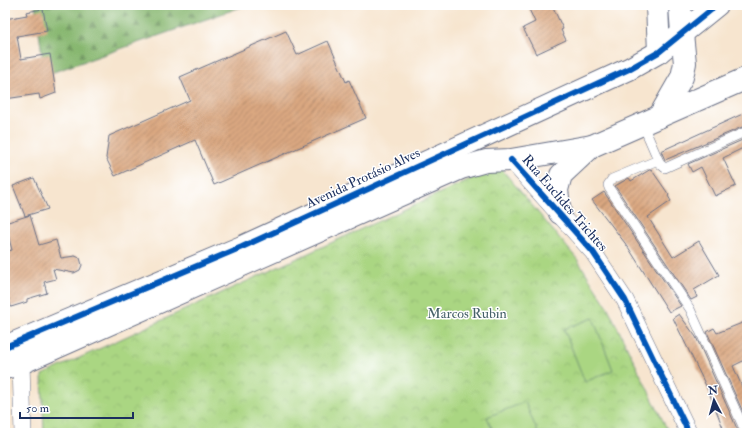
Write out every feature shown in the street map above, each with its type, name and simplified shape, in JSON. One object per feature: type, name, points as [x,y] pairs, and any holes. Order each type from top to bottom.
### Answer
[{"type":"main road","points":[[657,5],[659,52]]},
{"type":"main road","points":[[651,121],[682,76],[685,63],[680,5]]},
{"type":"main road","name":"Avenida Protásio Alves","points":[[5,347],[242,247],[629,69],[659,52],[717,5]]},
{"type":"main road","points":[[13,366],[461,168],[486,161],[511,160],[592,146],[747,78]]},
{"type":"main road","points":[[484,135],[511,160]]},
{"type":"main road","points":[[560,213],[557,190],[561,175],[592,146]]},
{"type":"street","name":"Rua Euclides Trichtes","points":[[511,160],[560,213],[593,252],[625,300],[689,433]]},
{"type":"street","points":[[13,366],[23,433]]},
{"type":"lane","points":[[651,121],[658,160],[662,167],[669,168],[747,131]]},
{"type":"lane","points":[[658,160],[612,179],[608,185],[690,310],[746,433]]},
{"type":"green space","points":[[35,5],[247,5],[45,75]]},
{"type":"green space","name":"Marcos Rubin","points":[[499,166],[577,259],[607,306],[669,433],[44,433],[42,375]]},
{"type":"green space","points":[[593,318],[613,370],[585,382],[564,329]]},
{"type":"green space","points":[[525,402],[538,433],[494,433],[487,417]]},
{"type":"building","points":[[527,5],[552,5],[563,29],[561,30],[566,40],[536,54],[523,28],[535,22]]},
{"type":"building","points":[[43,9],[47,31],[17,36],[21,59],[50,54],[56,93],[40,99],[39,94],[5,99],[5,19],[27,15],[26,12]]},
{"type":"building","points":[[286,31],[297,55],[328,41],[346,82],[349,80],[366,118],[214,185],[195,140],[115,176],[106,158],[109,136],[190,100],[180,77]]},
{"type":"building","points":[[747,112],[747,125],[665,160],[661,151]]},
{"type":"building","points":[[747,138],[747,146],[723,158],[736,186],[715,196],[701,167],[692,172],[688,164]]},
{"type":"building","points":[[651,169],[669,195],[668,196],[671,201],[648,217],[673,257],[699,241],[719,275],[694,290],[697,297],[691,300],[615,186],[629,178],[631,181]]},
{"type":"building","points":[[34,178],[48,209],[25,216],[13,186]]},
{"type":"building","points":[[604,192],[681,306],[669,312],[628,247],[592,200]]},
{"type":"building","points":[[30,215],[39,245],[56,240],[61,258],[75,256],[80,258],[82,265],[80,270],[74,273],[53,269],[56,279],[44,282],[47,293],[27,299],[27,302],[11,307],[5,285],[5,252],[12,250],[5,223]]},
{"type":"building","points":[[679,314],[696,337],[739,433],[725,433],[708,390],[673,318]]},
{"type":"building","points":[[747,321],[747,359],[733,366],[747,398],[747,421],[707,332],[714,328],[717,333]]},
{"type":"cycle path","points":[[5,347],[242,247],[629,69],[659,52],[717,5]]},
{"type":"cycle path","points":[[511,160],[593,252],[625,300],[689,433]]}]
